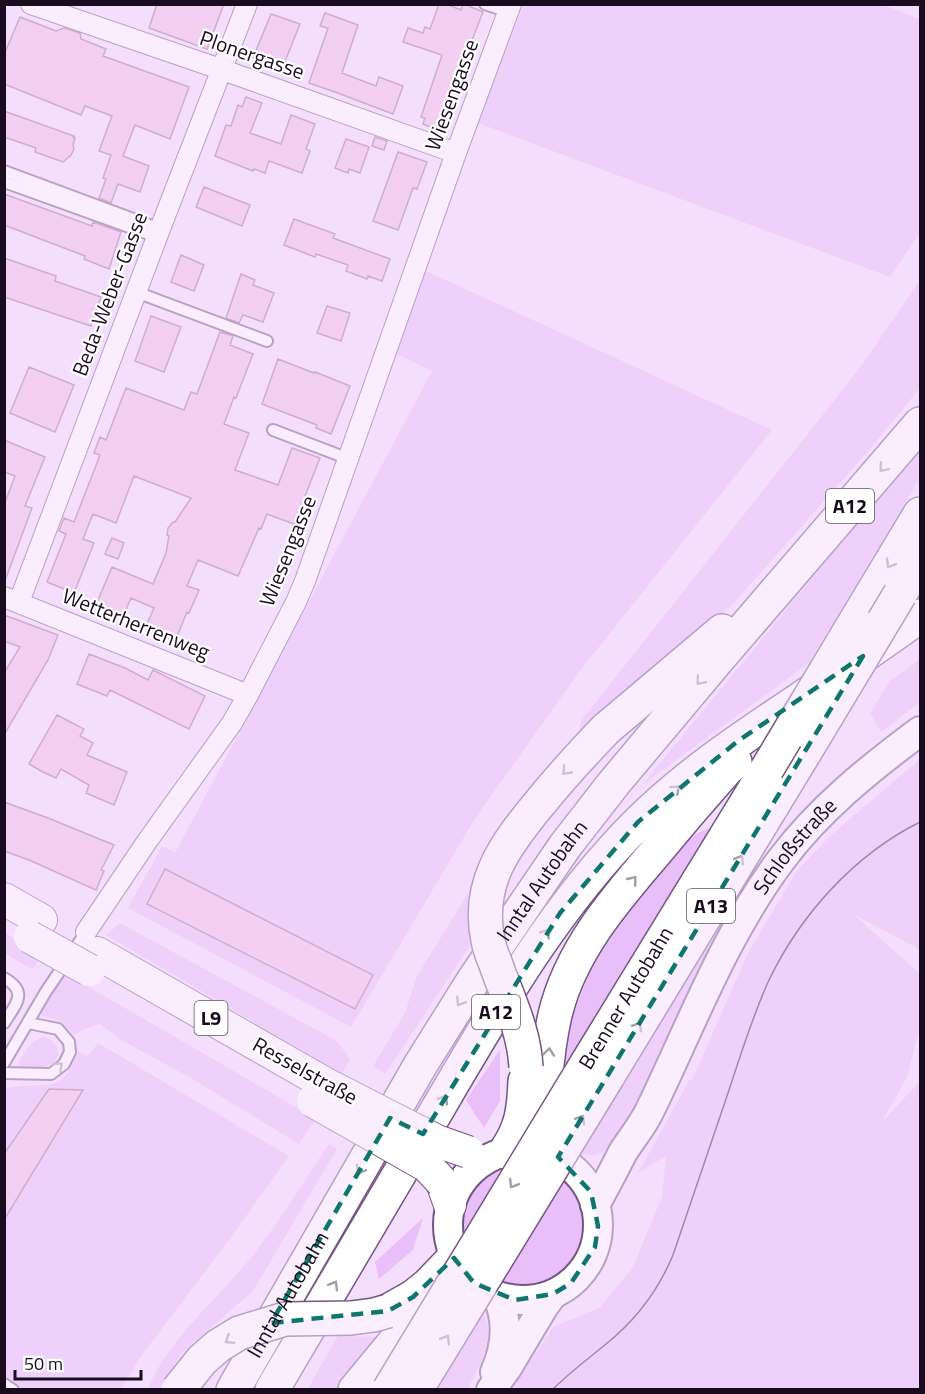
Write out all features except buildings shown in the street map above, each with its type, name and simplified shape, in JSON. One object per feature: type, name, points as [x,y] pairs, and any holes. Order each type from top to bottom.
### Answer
[{"type":"highway","name":"Inntal Autobahn","points":[[233,1389],[421,1064],[473,981],[565,846],[614,783],[778,588],[921,424]]},
{"type":"highway","name":"Brenner Autobahn","points":[[416,1389],[767,769],[921,514]]},
{"type":"highway","name":"Brenner Autobahn","points":[[389,1389],[814,737],[910,605],[921,561]]},
{"type":"highway","points":[[487,1154],[515,1138],[522,1120],[526,1067],[519,1026],[488,941],[485,904],[495,866],[519,828],[561,776],[606,729],[728,626],[778,588]]},
{"type":"highway","name":"Inntal Autobahn","points":[[272,1389],[528,960],[560,913],[593,872],[638,822],[695,773],[798,700],[910,605]]},
{"type":"highway","points":[[543,1152],[547,1070],[554,1023],[563,990],[584,945],[598,923],[640,870],[726,770],[766,735],[798,700]]},
{"type":"highway","points":[[178,1389],[202,1360],[218,1346],[239,1333],[285,1319],[351,1318],[387,1311],[413,1297],[454,1258]]},
{"type":"highway","points":[[355,1389],[393,1344],[411,1327],[448,1299],[485,1290]]},
{"type":"main road","name":"Schloßstraße","points":[[596,1204],[624,1151],[649,1113],[736,932],[780,861],[821,814],[850,787],[921,731]]},
{"type":"main road","name":"Resselstraße","points":[[4,899],[25,927],[91,952],[319,1092],[427,1166],[446,1194]]},
{"type":"main road","name":"Resselstraße","points":[[319,1092],[437,1141],[487,1154]]},
{"type":"main road","name":"L9","points":[[485,1290],[515,1300],[534,1300],[553,1294],[571,1283],[586,1267],[595,1247],[598,1226],[596,1204],[591,1192],[575,1171],[561,1160],[543,1152],[524,1149],[487,1154]]},
{"type":"main road","points":[[575,1171],[624,1151]]},
{"type":"main road","points":[[487,1154],[470,1170],[458,1186],[446,1194],[448,1241],[454,1258],[463,1272],[502,1308],[505,1320],[504,1339],[498,1366],[489,1389]]},
{"type":"main road","points":[[489,1389],[507,1368],[553,1294]]},
{"type":"street","name":"Plonergasse","points":[[31,4],[456,153]]},
{"type":"street","name":"Beda-Weber-Gasse","points":[[12,599],[136,292],[247,4]]},
{"type":"street","name":"Wiesengasse","points":[[91,952],[148,840],[232,723],[300,592],[510,8]]},
{"type":"street","name":"Wetterherrenweg","points":[[12,599],[248,695]]},
{"type":"lane","points":[[485,4],[510,8]]},
{"type":"lane","points":[[4,171],[159,233]]},
{"type":"lane","points":[[4,182],[159,233]]},
{"type":"lane","points":[[136,292],[267,341]]},
{"type":"lane","points":[[273,430],[349,459]]},
{"type":"lane","name":"Wiesengasse","points":[[4,1063],[62,967],[91,952]]},
{"type":"lane","points":[[4,978],[18,989],[19,997],[4,1023]]},
{"type":"lane","points":[[4,1073],[51,1074],[64,1064],[70,1052],[69,1042],[58,1029],[28,1023]]},
{"type":"lane","points":[[4,1384],[13,1389]]},
{"type":"highlighted area","points":[[863,656],[558,1157],[591,1192],[598,1226],[595,1247],[571,1283],[553,1294],[515,1300],[474,1283],[454,1258],[413,1297],[388,1311],[271,1323],[390,1118],[423,1134],[560,913],[638,822],[738,741]]},
{"type":"shaded area","points":[[881,4],[920,19],[920,233],[890,277],[478,123],[523,5]]},
{"type":"shaded area","points":[[424,270],[772,430],[582,668],[476,817],[351,1027],[128,908],[162,846],[175,853],[432,371],[395,353]]},
{"type":"shaded area","points":[[920,280],[920,388],[870,449],[734,603],[579,737],[581,721],[862,365]]},
{"type":"shaded area","points":[[920,447],[920,478],[808,664],[642,785]]},
{"type":"shaded area","points":[[920,659],[920,702],[881,732],[870,713],[890,681]]},
{"type":"shaded area","points":[[920,759],[920,952],[917,948],[853,914],[920,974],[920,1027],[907,1077],[882,1122],[919,1082],[920,1077],[920,1389],[512,1389],[553,1327],[599,1308],[632,1269],[662,1197],[666,1156],[638,1173],[690,1079],[692,1080],[748,953],[797,871],[830,836]]},
{"type":"shaded area","points":[[712,828],[562,1069],[573,1014],[595,959],[610,934],[681,845],[695,834]]},
{"type":"shaded area","points":[[472,887],[471,944],[385,1074],[373,1066],[405,1013],[417,976]]},
{"type":"shaded area","points":[[120,923],[337,1041],[350,1059],[342,1074],[106,935]]},
{"type":"shaded area","points":[[4,932],[41,956],[33,969],[5,953]]},
{"type":"shaded area","points":[[708,946],[710,954],[632,1121],[611,1147],[593,1155],[579,1154]]},
{"type":"shaded area","points":[[65,973],[316,1119],[299,1144],[189,1077],[123,1041],[100,1024],[74,1035],[59,1022],[40,1015]]},
{"type":"shaded area","points":[[43,1037],[53,1041],[58,1049],[54,1062],[42,1066],[19,1066],[28,1047]]},
{"type":"shaded area","points":[[98,1043],[289,1156],[142,1355],[121,1389],[5,1389],[4,1089],[49,1085],[57,1082],[72,1067],[78,1051],[88,1056]]},
{"type":"shaded area","points":[[500,1050],[500,1101],[484,1128],[466,1100]]},
{"type":"shaded area","points":[[329,1144],[337,1149],[253,1291],[182,1353],[160,1389],[147,1390],[169,1351],[257,1250]]},
{"type":"shaded area","points":[[523,1165],[546,1170],[565,1183],[578,1202],[583,1225],[578,1248],[565,1267],[546,1280],[523,1285],[500,1280],[481,1267],[468,1248],[463,1225],[468,1202],[481,1183],[500,1170]]},
{"type":"shaded area","points":[[423,1218],[413,1250],[379,1279],[375,1262]]},
{"type":"shaded area","points":[[475,1308],[485,1317],[488,1335],[484,1354],[468,1389],[381,1390]]},
{"type":"shaded area","points":[[338,1336],[381,1337],[344,1389],[307,1390]]},
{"type":"tram line","points":[[552,1390],[627,1325],[645,1304],[660,1281],[673,1255],[757,1008],[769,980],[797,932],[813,910],[852,869],[873,851],[920,822]]}]
